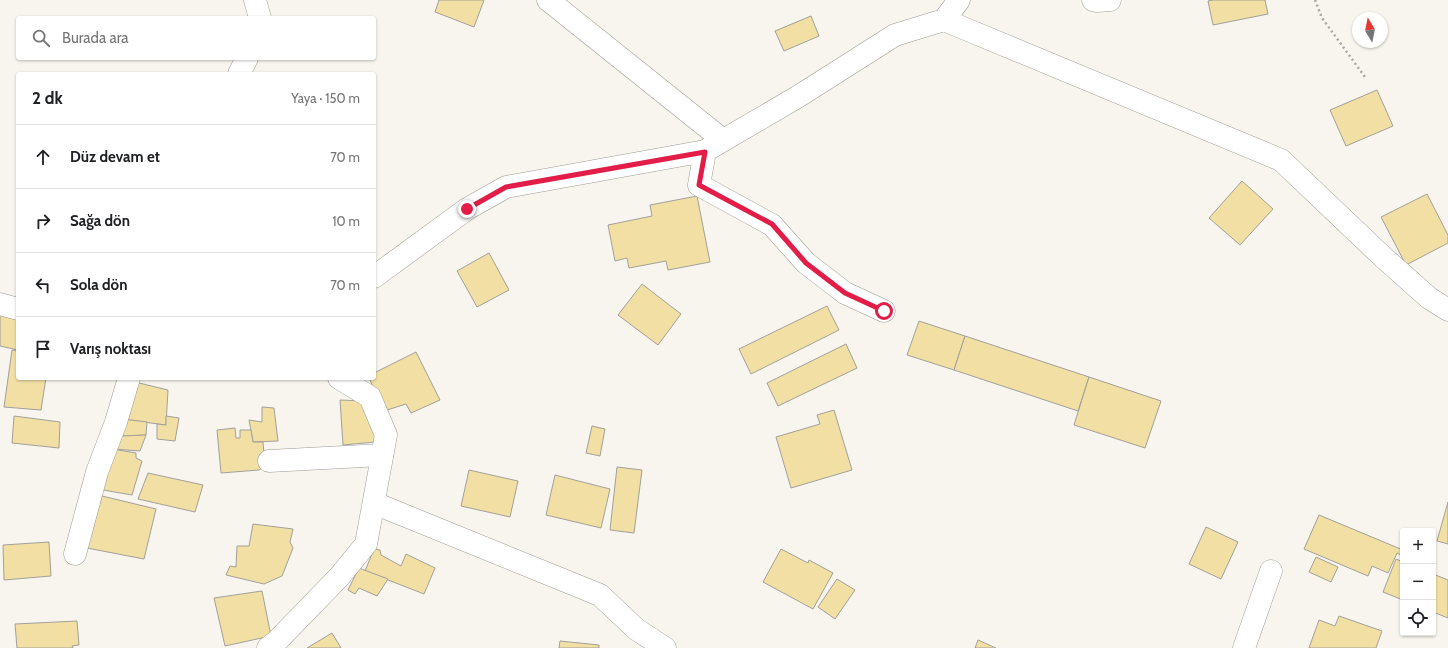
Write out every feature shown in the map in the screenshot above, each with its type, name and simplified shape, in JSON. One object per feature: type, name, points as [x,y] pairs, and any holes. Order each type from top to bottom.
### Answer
[{"type":"street","points":[[255,0],[259,16]]},
{"type":"street","points":[[548,0],[723,140]]},
{"type":"street","points":[[376,276],[467,209],[506,187],[705,152],[799,96],[895,35],[944,20],[959,0]]},
{"type":"street","points":[[1093,0],[1110,0]]},
{"type":"street","points":[[944,20],[1281,160],[1383,257],[1429,298],[1448,310]]},
{"type":"street","points":[[240,72],[246,60]]},
{"type":"street","points":[[705,152],[699,185],[772,224],[806,263],[822,276],[845,293],[884,311]]},
{"type":"street","points":[[0,304],[16,308]]},
{"type":"street","points":[[75,554],[96,472],[116,422],[128,380]]},
{"type":"street","points":[[268,648],[277,641],[339,577],[366,544],[386,435],[370,397],[342,380]]},
{"type":"street","points":[[269,461],[382,455]]},
{"type":"street","points":[[374,503],[600,595],[636,629],[665,648]]},
{"type":"street","points":[[1244,648],[1271,571]]},
{"type":"path","points":[[1315,0],[1322,18],[1365,77]]},
{"type":"building","points":[[439,0],[484,0],[474,27],[435,12]]},
{"type":"building","points":[[1265,0],[1268,14],[1213,25],[1208,1]]},
{"type":"building","points":[[811,16],[819,36],[784,51],[775,31]]},
{"type":"building","points":[[1377,90],[1393,126],[1346,146],[1330,110]]},
{"type":"building","points":[[1242,181],[1273,209],[1240,245],[1209,218]]},
{"type":"building","points":[[1427,194],[1448,235],[1448,243],[1406,265],[1381,217]]},
{"type":"building","points":[[697,196],[710,262],[668,270],[666,261],[629,268],[627,258],[615,261],[608,225],[652,216],[650,205]]},
{"type":"building","points":[[489,253],[509,290],[477,307],[457,271]]},
{"type":"building","points":[[642,284],[681,314],[658,345],[618,315]]},
{"type":"building","points":[[827,306],[839,330],[751,374],[739,349]]},
{"type":"building","points":[[0,314],[16,317],[16,350],[0,346]]},
{"type":"building","points":[[919,321],[965,336],[954,370],[907,355]]},
{"type":"building","points":[[965,336],[1089,377],[1078,411],[954,370]]},
{"type":"building","points":[[846,344],[857,368],[778,406],[767,383]]},
{"type":"building","points":[[12,350],[16,351],[16,380],[46,380],[41,410],[4,407]]},
{"type":"building","points":[[416,352],[440,400],[411,413],[406,404],[384,411],[370,380],[376,380],[376,372]]},
{"type":"building","points":[[1089,377],[1161,401],[1145,448],[1074,425]]},
{"type":"building","points":[[135,382],[168,390],[166,425],[128,420]]},
{"type":"building","points":[[340,400],[365,401],[364,412],[373,412],[375,442],[343,445]]},
{"type":"building","points":[[262,407],[274,408],[278,441],[253,442],[249,420],[262,422]]},
{"type":"building","points":[[834,410],[852,470],[791,488],[776,437],[820,424],[817,415]]},
{"type":"building","points":[[14,416],[60,422],[59,448],[12,443]]},
{"type":"building","points":[[166,416],[179,418],[175,441],[157,439],[157,424],[166,425]]},
{"type":"building","points":[[123,419],[147,422],[146,435],[121,436]]},
{"type":"building","points":[[592,426],[605,429],[600,456],[586,453]]},
{"type":"building","points":[[235,428],[236,438],[240,438],[240,430],[251,430],[253,442],[263,442],[265,466],[259,470],[221,473],[217,430]]},
{"type":"building","points":[[146,435],[140,451],[113,449],[121,436]]},
{"type":"building","points":[[113,449],[136,453],[136,458],[142,461],[132,495],[103,490]]},
{"type":"building","points":[[617,467],[642,470],[634,533],[610,530]]},
{"type":"building","points":[[469,470],[518,481],[510,517],[461,506]]},
{"type":"building","points":[[148,473],[203,485],[195,512],[138,499]]},
{"type":"building","points":[[555,475],[610,489],[601,528],[546,515]]},
{"type":"building","points":[[102,496],[156,509],[144,559],[87,548]]},
{"type":"building","points":[[1448,502],[1448,544],[1437,541]]},
{"type":"building","points":[[1319,515],[1400,549],[1400,554],[1397,553],[1388,573],[1372,566],[1368,576],[1304,549]]},
{"type":"building","points":[[253,524],[293,529],[290,542],[293,548],[282,576],[264,584],[226,575],[230,566],[236,567],[237,546],[249,546]]},
{"type":"building","points":[[1206,527],[1238,542],[1221,579],[1189,564]]},
{"type":"building","points":[[49,542],[51,576],[4,580],[3,545]]},
{"type":"building","points":[[374,549],[380,550],[381,555],[401,566],[406,554],[435,568],[424,594],[365,571]]},
{"type":"building","points":[[781,549],[808,563],[809,560],[833,573],[813,609],[763,582]]},
{"type":"building","points":[[1316,557],[1338,567],[1331,582],[1309,572]]},
{"type":"building","points":[[1396,559],[1400,561],[1400,599],[1383,592]]},
{"type":"building","points":[[359,568],[388,579],[377,596],[359,588],[355,594],[348,590]]},
{"type":"building","points":[[1436,575],[1448,580],[1448,618],[1436,613]]},
{"type":"building","points":[[837,579],[855,590],[835,619],[818,607]]},
{"type":"building","points":[[262,591],[271,636],[225,646],[214,598]]},
{"type":"building","points":[[1339,616],[1382,631],[1376,648],[1309,648],[1319,620],[1335,626]]},
{"type":"building","points":[[77,621],[79,645],[72,646],[73,648],[17,648],[15,624]]},
{"type":"building","points":[[332,633],[341,648],[307,648]]},
{"type":"building","points":[[978,640],[996,648],[975,648]]},
{"type":"building","points":[[560,641],[599,645],[599,648],[559,648]]},
{"type":"route","points":[[467,209],[506,187],[705,152],[699,185],[772,224],[806,263],[845,293],[884,311]]}]
